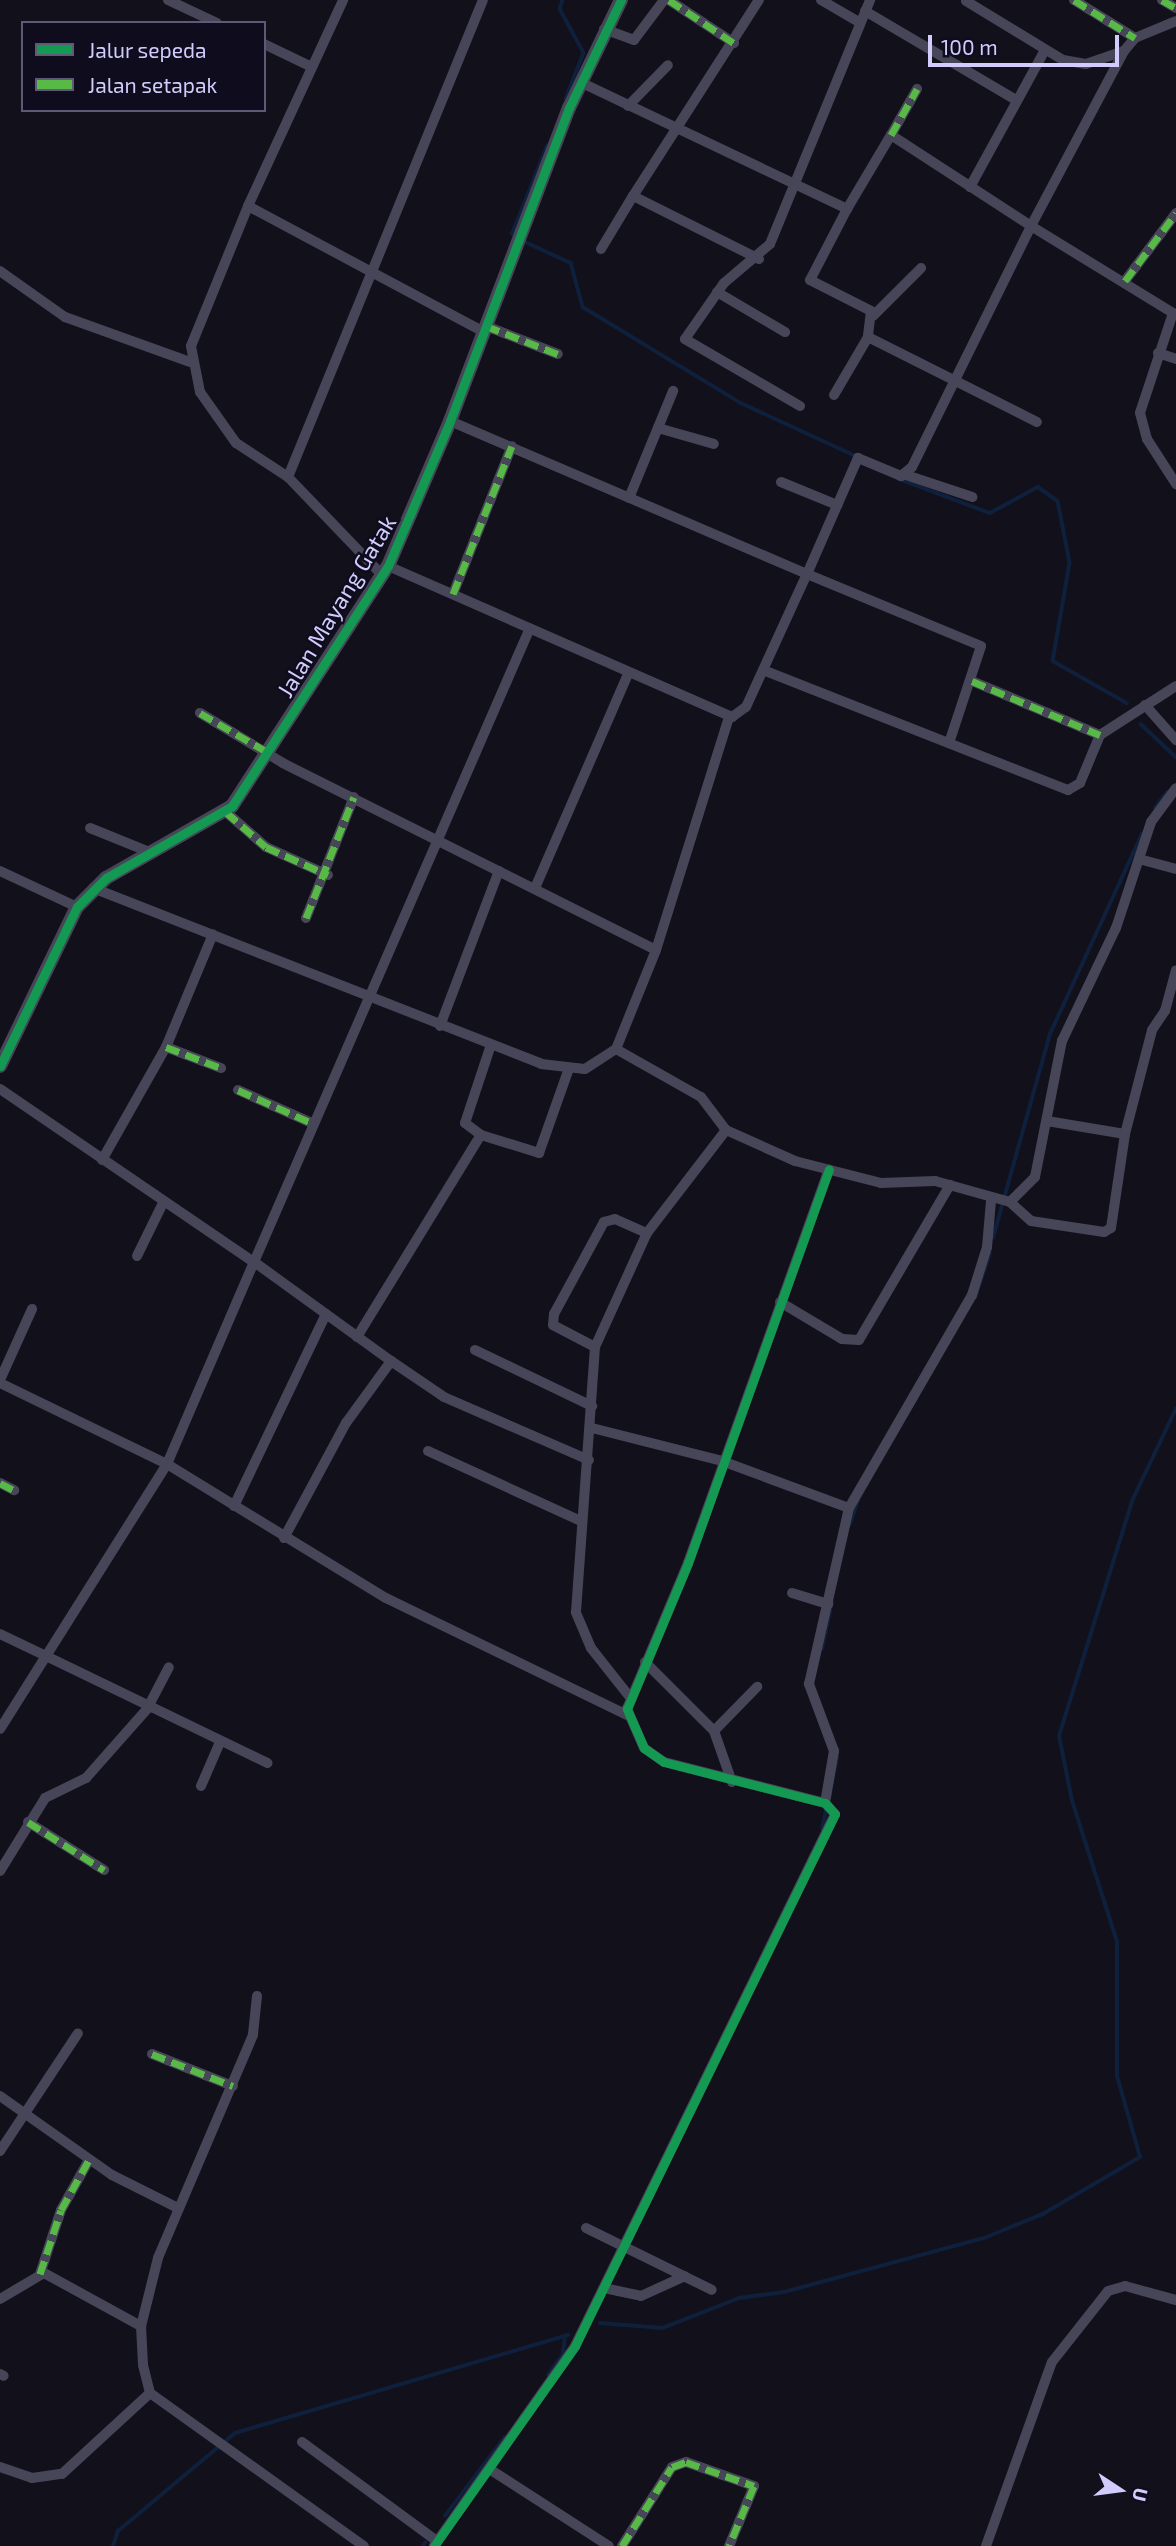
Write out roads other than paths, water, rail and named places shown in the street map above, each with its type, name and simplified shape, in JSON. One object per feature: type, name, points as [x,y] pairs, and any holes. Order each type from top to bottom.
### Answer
[{"type":"street","points":[[168,0],[213,21]]},
{"type":"street","points":[[343,0],[248,206],[195,332],[190,362],[215,419],[236,443],[288,477],[385,571],[453,593],[628,674],[729,717]]},
{"type":"street","points":[[288,477],[482,0]]},
{"type":"street","name":"Jalan Mayang Gatak","points":[[0,1066],[76,906],[93,888],[226,812],[269,753],[385,571],[450,421],[580,82],[604,29],[621,0]]},
{"type":"street","points":[[604,29],[634,40],[666,0],[734,43]]},
{"type":"street","points":[[601,249],[675,128],[734,43],[759,0]]},
{"type":"street","points":[[821,0],[859,22]]},
{"type":"street","points":[[800,406],[686,343],[717,292],[759,258],[794,184],[870,0]]},
{"type":"street","points":[[1074,0],[1135,37]]},
{"type":"street","points":[[1162,0],[1176,8]]},
{"type":"street","points":[[966,1],[1045,50],[1086,64],[1124,51]]},
{"type":"street","points":[[865,11],[1016,100]]},
{"type":"street","points":[[906,475],[954,385],[1031,226],[1124,51],[1135,37],[1176,21]]},
{"type":"street","points":[[266,45],[312,67]]},
{"type":"street","points":[[970,187],[1045,50]]},
{"type":"street","points":[[628,106],[667,65]]},
{"type":"street","points":[[580,82],[847,209]]},
{"type":"street","points":[[873,316],[809,277],[917,89]]},
{"type":"street","points":[[891,135],[1031,226],[1174,312],[1158,353],[1141,418],[1176,484]]},
{"type":"street","points":[[633,196],[759,258]]},
{"type":"street","points":[[248,206],[485,329],[558,354]]},
{"type":"street","points":[[1129,283],[1176,213]]},
{"type":"street","points":[[834,395],[867,337],[873,316],[921,268]]},
{"type":"street","points":[[0,271],[65,317],[190,362]]},
{"type":"street","points":[[717,292],[785,332]]},
{"type":"street","points":[[867,337],[954,385],[1037,422]]},
{"type":"street","points":[[1158,353],[1176,359]]},
{"type":"street","points":[[629,498],[673,391]]},
{"type":"street","points":[[450,421],[807,574],[977,642],[982,651],[949,743]]},
{"type":"street","points":[[658,428],[714,444]]},
{"type":"street","points":[[453,593],[512,446]]},
{"type":"street","points":[[93,888],[491,1045],[568,1071],[592,1068],[617,1049],[656,950],[729,717],[746,707],[858,458],[972,497]]},
{"type":"street","points":[[781,482],[837,505]]},
{"type":"street","points":[[0,1729],[167,1464],[530,628]]},
{"type":"street","points":[[763,670],[1068,790],[1080,783],[1100,735],[1176,686]]},
{"type":"street","points":[[535,888],[628,674]]},
{"type":"street","points":[[972,681],[1100,735]]},
{"type":"street","points":[[1145,705],[1176,740]]},
{"type":"street","points":[[200,713],[269,753],[656,950]]},
{"type":"street","points":[[302,2442],[435,2544],[491,2470],[576,2346],[827,1835],[834,1751],[808,1694],[849,1508],[972,1295],[1001,1202],[1035,1177],[1062,1041],[1105,953],[1151,821],[1176,788]]},
{"type":"street","points":[[306,918],[328,875],[354,797]]},
{"type":"street","points":[[226,812],[266,847],[328,875]]},
{"type":"street","points":[[90,828],[152,853]]},
{"type":"street","points":[[1139,859],[1176,869]]},
{"type":"street","points":[[0,871],[76,906]]},
{"type":"street","points":[[440,1026],[499,871]]},
{"type":"street","points":[[102,1160],[166,1047],[213,934]]},
{"type":"street","points":[[617,1049],[701,1097],[726,1130],[829,1171],[881,1183],[950,1185],[1001,1202],[1031,1221],[1108,1231],[1125,1134],[1152,1030],[1166,1011],[1176,970]]},
{"type":"street","points":[[491,1045],[465,1123],[481,1135],[539,1153],[568,1071]]},
{"type":"street","points":[[166,1047],[221,1068]]},
{"type":"street","points":[[0,1089],[254,1262],[444,1397],[589,1460]]},
{"type":"street","points":[[238,1090],[314,1124]]},
{"type":"street","points":[[1047,1121],[1125,1134]]},
{"type":"street","points":[[629,1696],[580,1628],[581,1521],[592,1428],[595,1347],[647,1233],[726,1130]]},
{"type":"street","points":[[357,1337],[481,1135]]},
{"type":"street","points":[[627,1715],[629,1696],[645,1662],[722,1461],[829,1171]]},
{"type":"street","points":[[780,1301],[842,1339],[859,1340],[950,1185]]},
{"type":"street","points":[[137,1256],[164,1201]]},
{"type":"street","points":[[595,1347],[553,1325],[554,1314],[604,1222],[615,1219],[647,1233]]},
{"type":"street","points":[[33,1309],[0,1381],[167,1464],[346,1577],[627,1715],[654,1757],[732,1782],[828,1804]]},
{"type":"street","points":[[234,1506],[326,1314]]},
{"type":"street","points":[[475,1350],[592,1406]]},
{"type":"street","points":[[284,1538],[346,1423],[391,1361]]},
{"type":"street","points":[[592,1428],[722,1461],[849,1508]]},
{"type":"street","points":[[428,1451],[581,1521]]},
{"type":"street","points":[[0,1483],[14,1490]]},
{"type":"street","points":[[792,1593],[828,1604]]},
{"type":"street","points":[[0,1634],[147,1709],[267,1763]]},
{"type":"street","points":[[645,1662],[714,1731],[732,1782]]},
{"type":"street","points":[[0,1871],[28,1822],[54,1790],[86,1778],[147,1709],[169,1667]]},
{"type":"street","points":[[714,1731],[757,1687]]},
{"type":"street","points":[[201,1786],[220,1742]]},
{"type":"street","points":[[28,1822],[104,1870]]},
{"type":"street","points":[[150,2393],[141,2326],[176,2207],[233,2086],[253,2035],[257,1996]]},
{"type":"street","points":[[0,2151],[23,2112],[78,2034]]},
{"type":"street","points":[[152,2054],[233,2086]]},
{"type":"street","points":[[0,2096],[89,2160],[176,2207]]},
{"type":"street","points":[[0,2299],[40,2274],[61,2210],[89,2160]]},
{"type":"street","points":[[586,2228],[712,2290]]},
{"type":"street","points":[[40,2274],[141,2326]]},
{"type":"street","points":[[604,2288],[641,2296],[685,2276]]},
{"type":"street","points":[[986,2546],[1043,2377],[1076,2330],[1118,2287],[1176,2300]]},
{"type":"street","points":[[150,2393],[220,2437],[364,2546]]},
{"type":"street","points":[[0,2467],[32,2478],[62,2474],[150,2393]]},
{"type":"street","points":[[622,2546],[672,2467],[686,2462],[754,2486],[729,2546]]},
{"type":"street","points":[[491,2470],[609,2546]]},
{"type":"waterway","points":[[563,0],[560,9],[584,53],[566,99]]},
{"type":"waterway","points":[[517,237],[512,234],[547,146]]},
{"type":"waterway","points":[[523,241],[571,263],[583,307],[741,403],[858,457]]},
{"type":"waterway","points":[[899,479],[990,513],[1038,487],[1058,501],[1070,563],[1053,661],[1127,703]]},
{"type":"waterway","points":[[1141,724],[1176,757]]},
{"type":"waterway","points":[[1155,808],[1167,792]]},
{"type":"waterway","points":[[993,1238],[1050,1034],[1142,834]]},
{"type":"waterway","points":[[975,1298],[990,1253]]},
{"type":"waterway","points":[[600,2323],[663,2328],[739,2298],[784,2292],[984,2238],[1043,2214],[1140,2157],[1117,2076],[1117,1942],[1072,1801],[1059,1736],[1133,1499],[1176,1409]]},
{"type":"waterway","points":[[850,1524],[858,1501]]},
{"type":"waterway","points":[[822,1649],[832,1602]]},
{"type":"waterway","points":[[822,1829],[837,1758]]},
{"type":"waterway","points":[[113,2546],[118,2531],[235,2433],[568,2335]]},
{"type":"waterway","points":[[548,2375],[563,2354],[565,2336]]},
{"type":"waterway","points":[[445,2516],[504,2438]]}]
